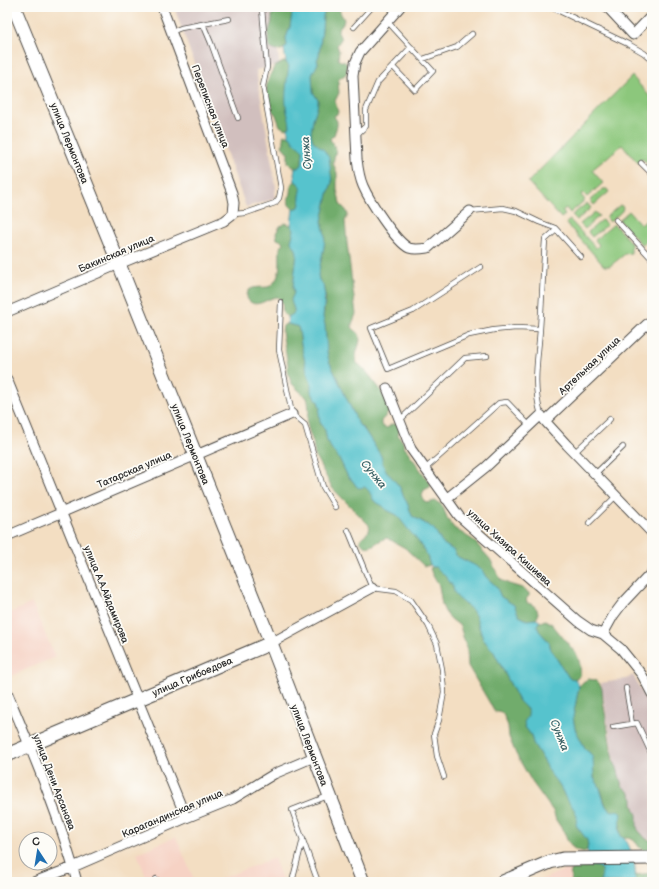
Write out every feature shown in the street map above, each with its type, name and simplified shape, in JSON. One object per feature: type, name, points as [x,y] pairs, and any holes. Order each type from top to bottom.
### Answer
[{"type":"street","points":[[7,9],[13,7]]},
{"type":"street","name":"улица Лермонтова","points":[[13,7],[196,455],[271,643],[363,882]]},
{"type":"street","name":"Переписная улица","points":[[162,7],[232,193],[234,203],[233,214]]},
{"type":"street","points":[[400,7],[360,52],[355,63],[353,76],[358,172],[363,186],[379,214],[399,239],[409,248],[420,250],[428,248],[470,211]]},
{"type":"street","points":[[607,7],[633,35],[652,16]]},
{"type":"street","name":"Бакинская улица","points":[[7,312],[224,221],[233,214]]},
{"type":"street","name":"Артельная улица","points":[[446,499],[486,467],[530,425],[543,418],[650,326]]},
{"type":"street","name":"улица А.А.Айдамирова","points":[[7,379],[186,818]]},
{"type":"street","name":"улица Хизира Кишиева","points":[[387,388],[411,449],[459,516],[568,612],[590,630],[603,634],[621,649],[642,675],[652,694]]},
{"type":"street","name":"Татарская улица","points":[[7,536],[292,414]]},
{"type":"street","points":[[543,418],[574,453],[652,533]]},
{"type":"street","points":[[603,634],[622,604],[652,572]]},
{"type":"street","name":"улица Грибоедова","points":[[7,754],[271,643],[372,588]]},
{"type":"street","name":"улица Дени Арсанова","points":[[7,692],[29,745],[66,843],[77,882]]},
{"type":"street","name":"Карагандинская улица","points":[[34,882],[234,799],[274,774],[314,757]]},
{"type":"street","points":[[503,882],[550,862],[563,859],[652,858]]},
{"type":"lane","points":[[354,27],[372,7]]},
{"type":"lane","points":[[551,7],[630,45],[644,53],[652,60]]},
{"type":"lane","points":[[233,214],[246,212],[275,203],[279,198],[281,188],[263,86],[267,67],[262,9]]},
{"type":"lane","points":[[171,32],[181,28],[229,19]]},
{"type":"lane","points":[[387,21],[434,71],[415,90],[393,67]]},
{"type":"lane","points":[[203,24],[238,118]]},
{"type":"lane","points":[[422,59],[457,46],[472,34]]},
{"type":"lane","points":[[630,45],[633,35]]},
{"type":"lane","points":[[356,135],[366,126],[366,110],[378,82],[411,47]]},
{"type":"lane","points":[[641,163],[652,174]]},
{"type":"lane","points":[[470,211],[503,208],[516,211],[555,228],[581,257]]},
{"type":"lane","points":[[616,220],[652,259]]},
{"type":"lane","points":[[543,418],[538,405],[536,392],[536,367],[540,329],[545,240],[556,230]]},
{"type":"lane","points":[[481,267],[413,311],[371,328],[388,369],[469,335],[509,328],[540,329]]},
{"type":"lane","points":[[281,302],[280,350],[292,414],[305,426],[323,487],[335,507]]},
{"type":"lane","points":[[399,420],[465,358],[487,356]]},
{"type":"lane","points":[[425,469],[499,403],[507,402],[530,425]]},
{"type":"lane","points":[[574,453],[610,419]]},
{"type":"lane","points":[[595,474],[623,447]]},
{"type":"lane","points":[[589,523],[616,496]]},
{"type":"lane","points":[[348,530],[372,588],[396,591],[411,600],[428,625],[437,644],[442,669],[444,692],[434,734],[437,756],[444,777]]},
{"type":"lane","points":[[626,688],[632,724]]},
{"type":"lane","points":[[613,727],[637,723],[652,755]]},
{"type":"lane","points":[[318,882],[292,810],[330,795]]},
{"type":"lane","points":[[292,882],[303,839]]},
{"type":"shaded area","points":[[174,7],[275,7],[279,65],[256,70],[276,187],[274,199],[246,207]]},
{"type":"shaded area","points":[[32,603],[55,657],[11,676],[7,667],[7,614]]},
{"type":"shaded area","points":[[633,675],[652,712],[652,837],[643,841],[634,830],[616,771],[601,683],[626,679]]},
{"type":"shaded area","points":[[176,837],[195,882],[148,882],[137,853]]},
{"type":"shaded area","points":[[274,858],[283,882],[212,882]]},
{"type":"shaded area","points":[[571,867],[578,882],[536,882]]},
{"type":"green space","points":[[275,7],[293,7],[290,27],[286,38],[287,46],[279,50],[270,48],[268,35]]},
{"type":"green space","points":[[326,7],[339,7],[344,20],[338,29],[341,39],[337,45],[339,51],[338,59],[346,63],[347,69],[346,74],[338,81],[339,93],[335,101],[338,112],[334,116],[337,121],[337,126],[334,135],[330,139],[336,149],[333,163],[337,173],[337,190],[340,204],[346,210],[348,215],[345,221],[356,314],[352,327],[360,337],[356,354],[356,362],[365,370],[380,389],[384,397],[393,402],[391,410],[381,421],[381,424],[387,428],[392,424],[398,424],[400,429],[398,435],[403,442],[404,448],[431,485],[424,490],[422,496],[424,501],[427,503],[435,501],[442,505],[448,520],[454,528],[473,540],[490,559],[501,580],[522,588],[529,593],[529,596],[526,599],[527,603],[537,609],[538,616],[536,619],[527,620],[519,616],[514,605],[501,597],[496,586],[486,577],[483,572],[472,564],[458,557],[453,550],[442,543],[436,532],[425,523],[412,516],[399,486],[387,472],[383,465],[381,456],[364,429],[359,425],[329,361],[323,317],[326,299],[323,285],[319,280],[318,275],[325,235],[322,221],[332,182],[311,133],[318,100],[313,92],[312,74],[318,63],[317,60],[319,55],[323,16]]},
{"type":"green space","points":[[286,62],[289,66],[287,112],[290,127],[285,129],[280,126],[276,115],[270,108],[266,99],[267,83],[274,67]]},
{"type":"green space","points":[[632,76],[652,99],[652,169],[643,159],[638,163],[622,145],[592,170],[603,183],[587,197],[583,193],[581,195],[585,200],[570,213],[566,208],[562,211],[565,215],[561,218],[528,182]]},
{"type":"green space","points":[[284,135],[291,136],[302,149],[303,164],[301,167],[297,168],[288,163],[288,153],[282,146],[284,142]]},
{"type":"green space","points":[[295,181],[301,186],[300,204],[299,207],[293,209],[289,205],[288,199],[291,194],[291,185]]},
{"type":"green space","points":[[603,189],[607,189],[609,192],[594,205],[590,200]]},
{"type":"green space","points":[[587,203],[591,208],[577,220],[572,215]]},
{"type":"green space","points":[[620,205],[623,207],[622,211],[610,222],[606,217]]},
{"type":"green space","points":[[629,211],[641,225],[652,215],[652,236],[642,245],[619,220]]},
{"type":"green space","points":[[595,212],[599,216],[585,229],[580,224]]},
{"type":"green space","points":[[570,220],[596,248],[599,245],[595,240],[614,224],[631,243],[631,253],[625,254],[610,266],[604,266],[566,223]]},
{"type":"green space","points":[[602,220],[607,225],[592,237],[588,232]]},
{"type":"green space","points":[[285,223],[291,225],[294,230],[291,242],[296,249],[297,254],[293,287],[294,293],[292,300],[294,313],[287,317],[283,313],[282,302],[278,297],[256,304],[247,299],[248,292],[252,288],[269,287],[273,284],[279,274],[280,248],[281,245],[284,244],[282,241],[277,239],[276,233],[280,226]]},
{"type":"green space","points":[[285,324],[298,327],[313,395],[317,399],[320,408],[321,425],[325,430],[327,441],[340,460],[348,477],[357,487],[365,487],[370,491],[374,501],[397,515],[426,553],[430,565],[424,566],[405,548],[387,538],[369,546],[362,544],[360,540],[368,532],[370,528],[369,525],[333,489],[315,456],[313,442],[307,422],[309,411],[308,401],[307,398],[291,383],[288,371],[282,332]]},
{"type":"green space","points":[[436,567],[445,576],[453,586],[454,592],[472,610],[476,617],[483,639],[493,650],[519,701],[528,712],[529,714],[525,727],[531,735],[533,743],[565,797],[573,806],[577,816],[577,827],[586,837],[588,843],[587,850],[584,852],[574,849],[567,840],[564,832],[556,820],[553,811],[532,782],[516,754],[509,737],[508,726],[503,714],[498,711],[495,712],[468,666],[467,650],[460,626],[445,612],[442,605],[439,586],[430,568]]},
{"type":"green space","points":[[545,620],[552,624],[577,655],[580,663],[580,676],[578,678],[569,678],[551,650],[549,642],[539,631],[537,626],[538,623]]},
{"type":"green space","points":[[588,679],[595,680],[601,686],[613,760],[622,786],[629,792],[633,799],[633,805],[637,815],[638,830],[646,839],[652,841],[652,851],[643,851],[633,840],[624,838],[620,835],[620,823],[613,811],[606,806],[600,787],[595,781],[590,753],[586,750],[575,729],[573,717],[579,686]]},
{"type":"green space","points":[[595,865],[600,868],[602,872],[600,882],[571,882],[572,869],[577,866]]},
{"type":"green space","points":[[652,873],[652,882],[635,882],[635,875]]},
{"type":"water","name":"Сунжа","points":[[293,7],[326,7],[323,16],[319,55],[317,60],[318,63],[312,75],[313,92],[318,102],[311,133],[313,141],[324,150],[329,158],[332,182],[322,221],[325,235],[318,275],[319,280],[323,285],[325,296],[323,317],[329,361],[359,425],[365,431],[381,456],[383,465],[387,472],[399,486],[412,516],[433,528],[442,543],[453,550],[458,557],[482,570],[486,577],[496,586],[501,597],[514,605],[519,616],[527,620],[536,619],[540,621],[537,626],[539,631],[549,642],[551,650],[569,678],[575,679],[579,686],[573,717],[575,729],[586,750],[593,758],[594,778],[599,785],[606,806],[610,810],[618,810],[622,814],[619,831],[621,836],[627,842],[633,857],[635,866],[635,882],[600,882],[602,876],[601,870],[598,867],[591,866],[587,850],[587,840],[576,825],[577,816],[575,811],[559,785],[548,771],[547,766],[533,743],[531,735],[525,727],[524,722],[528,715],[528,710],[519,701],[494,652],[483,639],[476,617],[472,610],[457,597],[453,586],[445,576],[436,567],[430,565],[426,553],[397,515],[374,501],[369,491],[365,487],[357,487],[348,477],[340,460],[327,441],[325,430],[320,422],[320,408],[318,401],[311,392],[311,383],[299,330],[298,327],[288,324],[287,317],[294,312],[291,300],[294,293],[293,287],[297,254],[296,249],[291,242],[294,230],[291,225],[293,209],[300,206],[301,189],[301,186],[295,181],[294,174],[295,168],[302,165],[303,151],[288,135],[288,128],[290,127],[286,108],[289,66],[286,62],[284,49],[287,46],[286,38],[290,27]]}]
